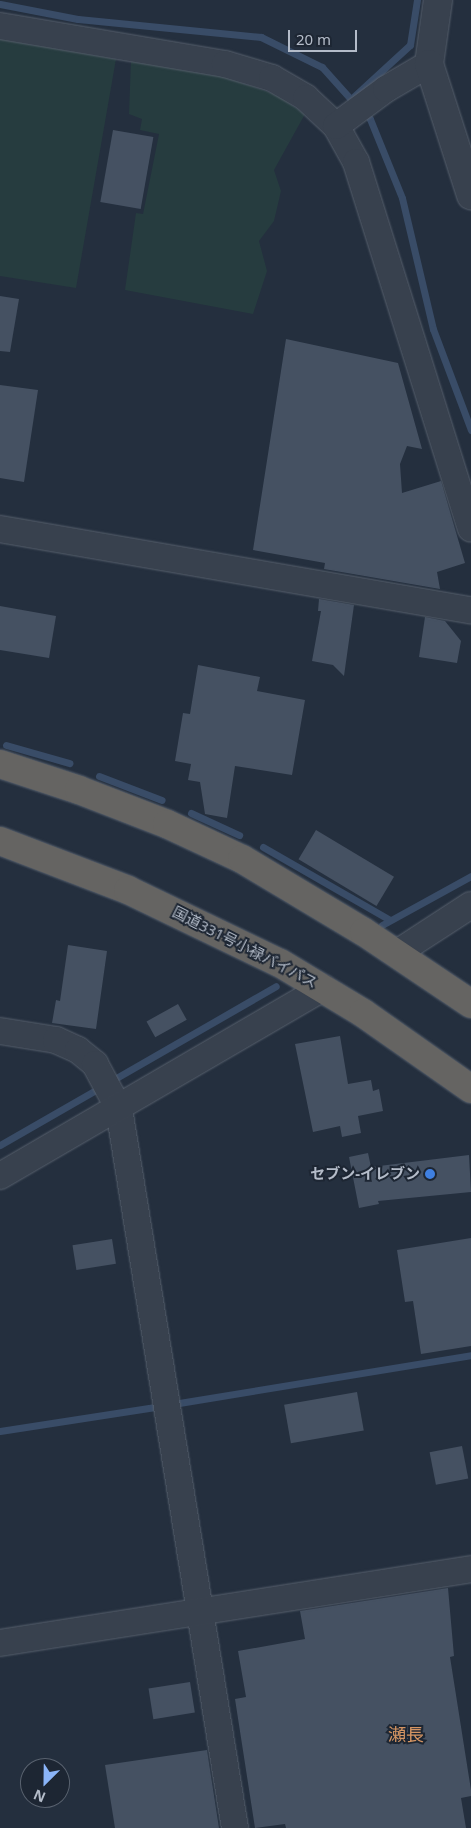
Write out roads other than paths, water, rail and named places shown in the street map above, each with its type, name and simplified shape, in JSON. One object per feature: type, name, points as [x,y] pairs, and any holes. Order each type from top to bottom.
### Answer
[{"type":"highway","points":[[0,764],[79,790],[202,840],[242,859],[397,953],[471,1004]]},
{"type":"highway","name":"国道331号小禄バイパス","points":[[0,842],[128,890],[193,919],[324,988],[471,1089]]},
{"type":"street","points":[[438,0],[429,64],[471,195]]},
{"type":"street","points":[[0,26],[225,64],[272,78],[306,98],[336,126],[356,162],[471,528]]},
{"type":"street","points":[[336,126],[386,89],[429,64]]},
{"type":"street","points":[[0,529],[471,610]]},
{"type":"street","points":[[397,953],[471,905]]},
{"type":"street","points":[[0,1176],[118,1104],[324,988]]},
{"type":"street","points":[[0,1031],[56,1040],[78,1050],[100,1072],[118,1104],[236,1828]]},
{"type":"street","points":[[0,1643],[471,1569]]},
{"type":"waterway","points":[[351,99],[410,45],[417,0]]},
{"type":"waterway","points":[[0,4],[78,19],[261,37],[322,67],[356,105]]},
{"type":"waterway","points":[[364,112],[370,119],[402,198],[433,329],[471,430]]},
{"type":"waterway","points":[[6,745],[69,763]]},
{"type":"waterway","points":[[99,776],[162,800]]},
{"type":"waterway","points":[[191,813],[239,835]]},
{"type":"waterway","points":[[263,847],[390,920]]},
{"type":"waterway","points":[[382,925],[471,876]]},
{"type":"waterway","points":[[111,1081],[276,986]]},
{"type":"waterway","points":[[0,1145],[101,1087]]},
{"type":"waterway","points":[[173,1404],[471,1355]]},
{"type":"waterway","points":[[0,1431],[155,1407]]},
{"type":"place","name":"セブン-イレブン","points":[[430,1174]]},
{"type":"district","name":"瀬長","points":[[406,1734]]}]
